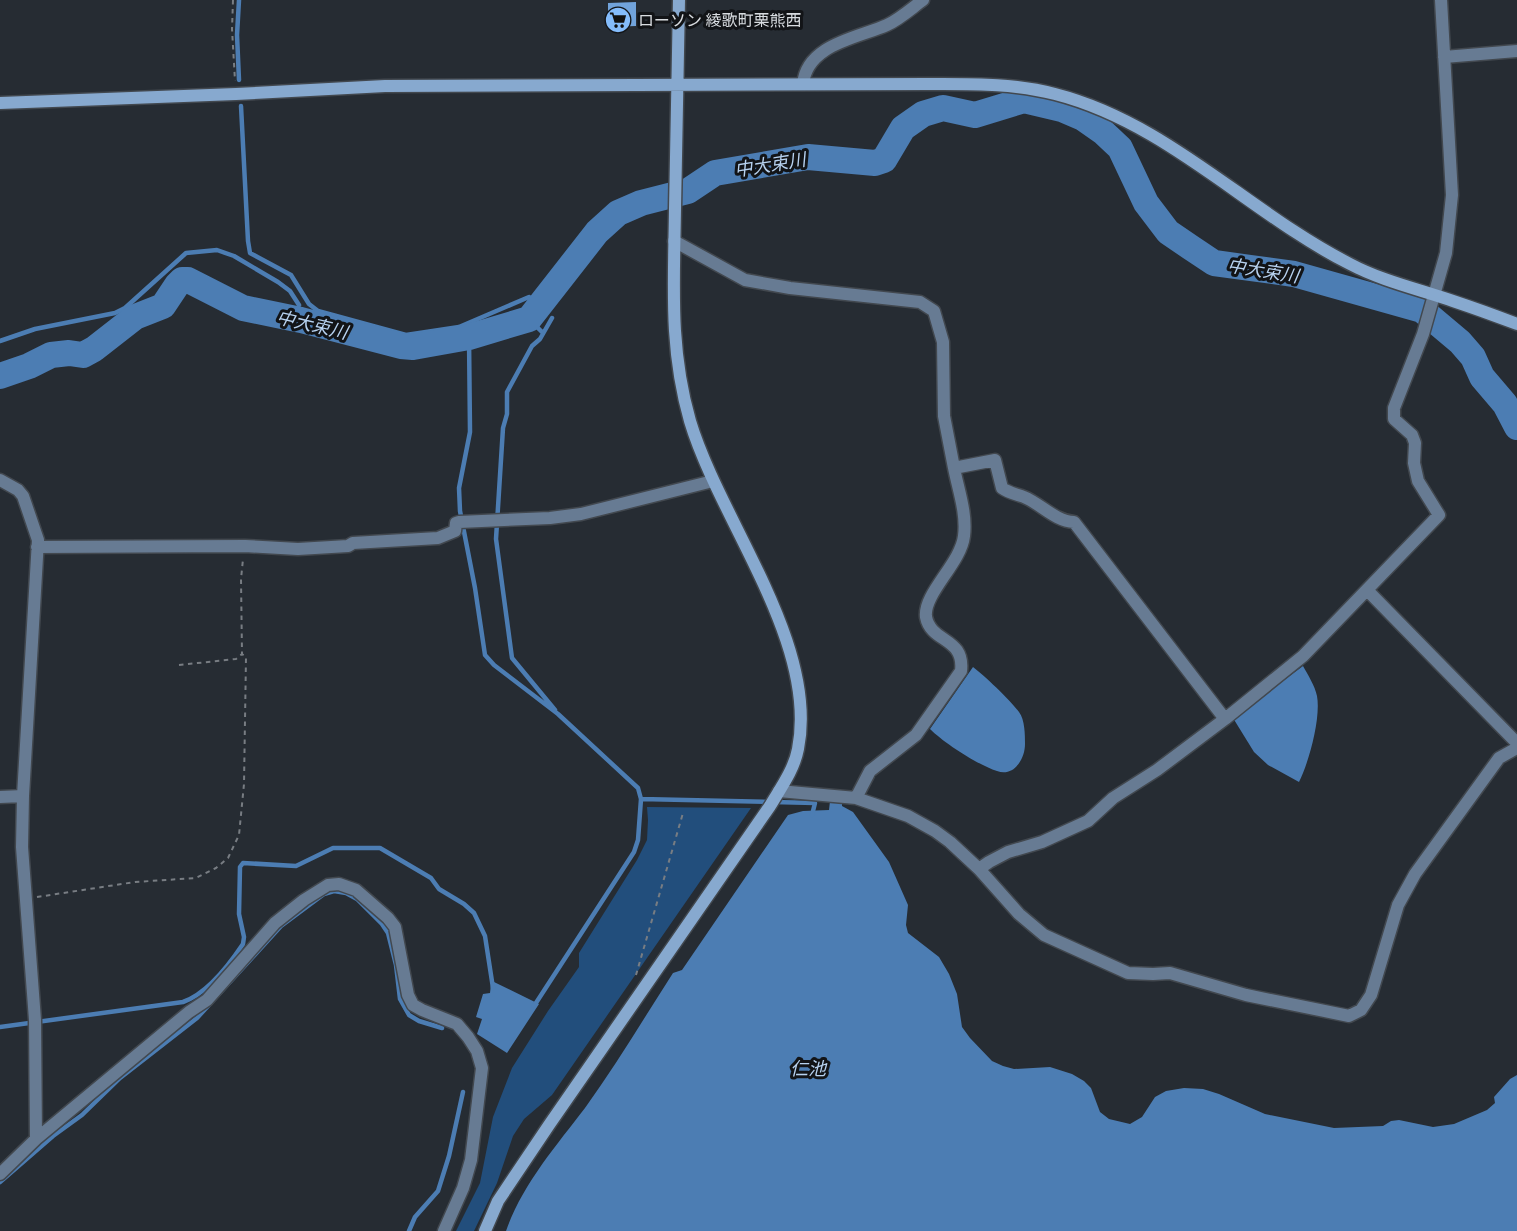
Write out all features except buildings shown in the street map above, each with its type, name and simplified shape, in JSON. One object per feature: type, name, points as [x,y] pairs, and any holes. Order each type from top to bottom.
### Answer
[{"type":"street","points":[[485,1231],[498,1201],[775,798],[798,750],[800,724],[798,691],[792,656],[779,619],[713,481],[690,422],[678,372],[673,326],[679,0]]},
{"type":"street","points":[[803,84],[804,72],[816,57],[837,44],[889,24],[923,0]]},
{"type":"street","points":[[979,869],[1008,852],[1042,842],[1088,821],[1113,798],[1156,770],[1225,719],[1303,656],[1439,515],[1418,481],[1414,463],[1415,443],[1412,435],[1394,419],[1394,408],[1430,313],[1446,253],[1452,195],[1441,0]]},
{"type":"street","points":[[1444,57],[1517,51]]},
{"type":"street","points":[[0,104],[385,86],[999,84],[1056,94],[1087,104],[1144,130],[1291,230],[1349,264],[1370,274],[1517,324]]},
{"type":"street","points":[[674,241],[745,280],[790,288],[921,302],[934,311],[943,342],[944,416],[963,509],[964,536],[958,556],[927,607],[926,619],[935,632],[957,649],[963,659],[962,671],[916,735],[870,771],[855,798]]},
{"type":"street","points":[[954,468],[995,460],[1002,488],[1065,521],[1074,522],[1225,719]]},
{"type":"street","points":[[0,480],[18,490],[27,502],[38,540],[22,847],[35,1023],[36,1139]]},
{"type":"street","points":[[38,547],[245,546],[298,549],[438,538],[454,531],[456,523],[581,514],[713,481]]},
{"type":"street","points":[[775,798],[855,798],[908,816],[935,831],[979,869],[1019,914],[1044,935],[1128,973],[1170,973],[1246,995],[1349,1016],[1361,1010],[1371,995],[1398,906],[1414,874],[1499,758],[1517,745],[1367,590]]},
{"type":"street","points":[[0,797],[23,796]]},
{"type":"street","points":[[0,1174],[36,1139],[189,1012],[207,1000],[259,939],[304,900],[328,885],[348,886],[356,890],[395,927],[408,995],[413,1005],[457,1024],[477,1051],[482,1068],[471,1160],[463,1188],[444,1231]]},
{"type":"path","points":[[233,0],[232,29],[236,94]]},
{"type":"path","points":[[26,898],[135,882],[196,878],[216,868],[228,858],[238,835],[244,784],[246,657],[242,654],[241,579],[245,546]]},
{"type":"path","points":[[179,665],[236,659],[242,654]]},
{"type":"path","points":[[635,978],[683,813]]},
{"type":"shaded area","points":[[647,807],[751,808],[552,1095],[524,1119],[513,1136],[497,1183],[474,1231],[456,1231],[480,1183],[493,1117],[512,1068],[579,967],[579,953],[637,860],[647,840]]},
{"type":"water","points":[[1303,666],[1315,688],[1318,705],[1313,740],[1299,782],[1268,765],[1254,752],[1233,718]]},
{"type":"water","points":[[973,667],[1010,702],[1022,719],[1025,740],[1023,755],[1021,761],[1009,771],[997,771],[980,764],[952,747],[930,729]]},
{"type":"water","name":"仁池","points":[[830,801],[842,801],[842,806],[853,812],[889,862],[908,905],[906,925],[908,933],[939,957],[957,994],[962,1027],[992,1061],[1014,1069],[1050,1067],[1072,1074],[1091,1088],[1100,1112],[1109,1119],[1130,1124],[1142,1117],[1155,1097],[1166,1091],[1184,1088],[1203,1089],[1219,1094],[1265,1114],[1334,1128],[1383,1126],[1391,1121],[1399,1120],[1433,1127],[1454,1124],[1487,1110],[1495,1103],[1494,1097],[1510,1079],[1517,1075],[1517,1231],[506,1231],[530,1182],[596,1092],[673,973],[682,970],[788,815],[803,811],[829,810]]},
{"type":"water","points":[[494,982],[539,1004],[507,1053],[477,1034],[482,1019],[476,1017],[483,994],[490,993],[491,984]]},
{"type":"waterway","points":[[239,0],[237,35],[239,80]]},
{"type":"waterway","name":"中大束川","points":[[0,376],[51,355],[69,353],[83,355],[135,317],[163,306],[182,280],[188,280],[243,308],[301,320],[401,346],[413,347],[469,337],[529,319],[597,232],[618,213],[641,203],[688,191],[715,173],[808,157],[875,163],[884,160],[903,128],[923,114],[943,108],[975,115],[1024,100],[1062,109],[1083,118],[1103,132],[1120,148],[1146,203],[1168,232],[1214,263],[1294,274],[1422,310],[1460,342],[1473,357],[1482,377],[1505,404],[1517,427]]},
{"type":"waterway","points":[[241,106],[250,253],[291,275],[309,304],[318,311],[406,335],[459,327],[529,297]]},
{"type":"waterway","points":[[0,341],[35,329],[115,313],[125,308],[186,253],[217,250],[234,256],[290,291],[299,305]]},
{"type":"waterway","points":[[552,318],[540,339],[532,346],[507,392],[496,539],[512,658],[555,710]]},
{"type":"waterway","points":[[529,319],[543,333]]},
{"type":"waterway","points":[[469,337],[470,432],[459,488],[460,511],[485,655],[494,665],[558,714],[638,788],[641,799],[815,803],[812,815]]},
{"type":"waterway","points":[[534,1006],[634,852],[638,840],[641,799]]},
{"type":"waterway","points":[[0,1027],[183,1002],[192,998],[216,978],[243,944],[244,937],[239,914],[240,867],[243,863],[296,866],[333,848],[380,848],[431,878],[439,889],[464,904],[474,913],[485,936],[493,988]]},
{"type":"waterway","points":[[0,1182],[53,1136],[82,1115],[120,1078],[197,1018],[281,926],[324,894],[334,891],[346,893],[357,899],[382,924],[388,933],[396,965],[400,999],[409,1015],[419,1021],[442,1028]]},
{"type":"waterway","points":[[409,1231],[415,1217],[438,1191],[449,1156],[463,1092]]},
{"type":"place","name":"ローソン 綾歌町栗熊西","points":[[618,20]]}]
